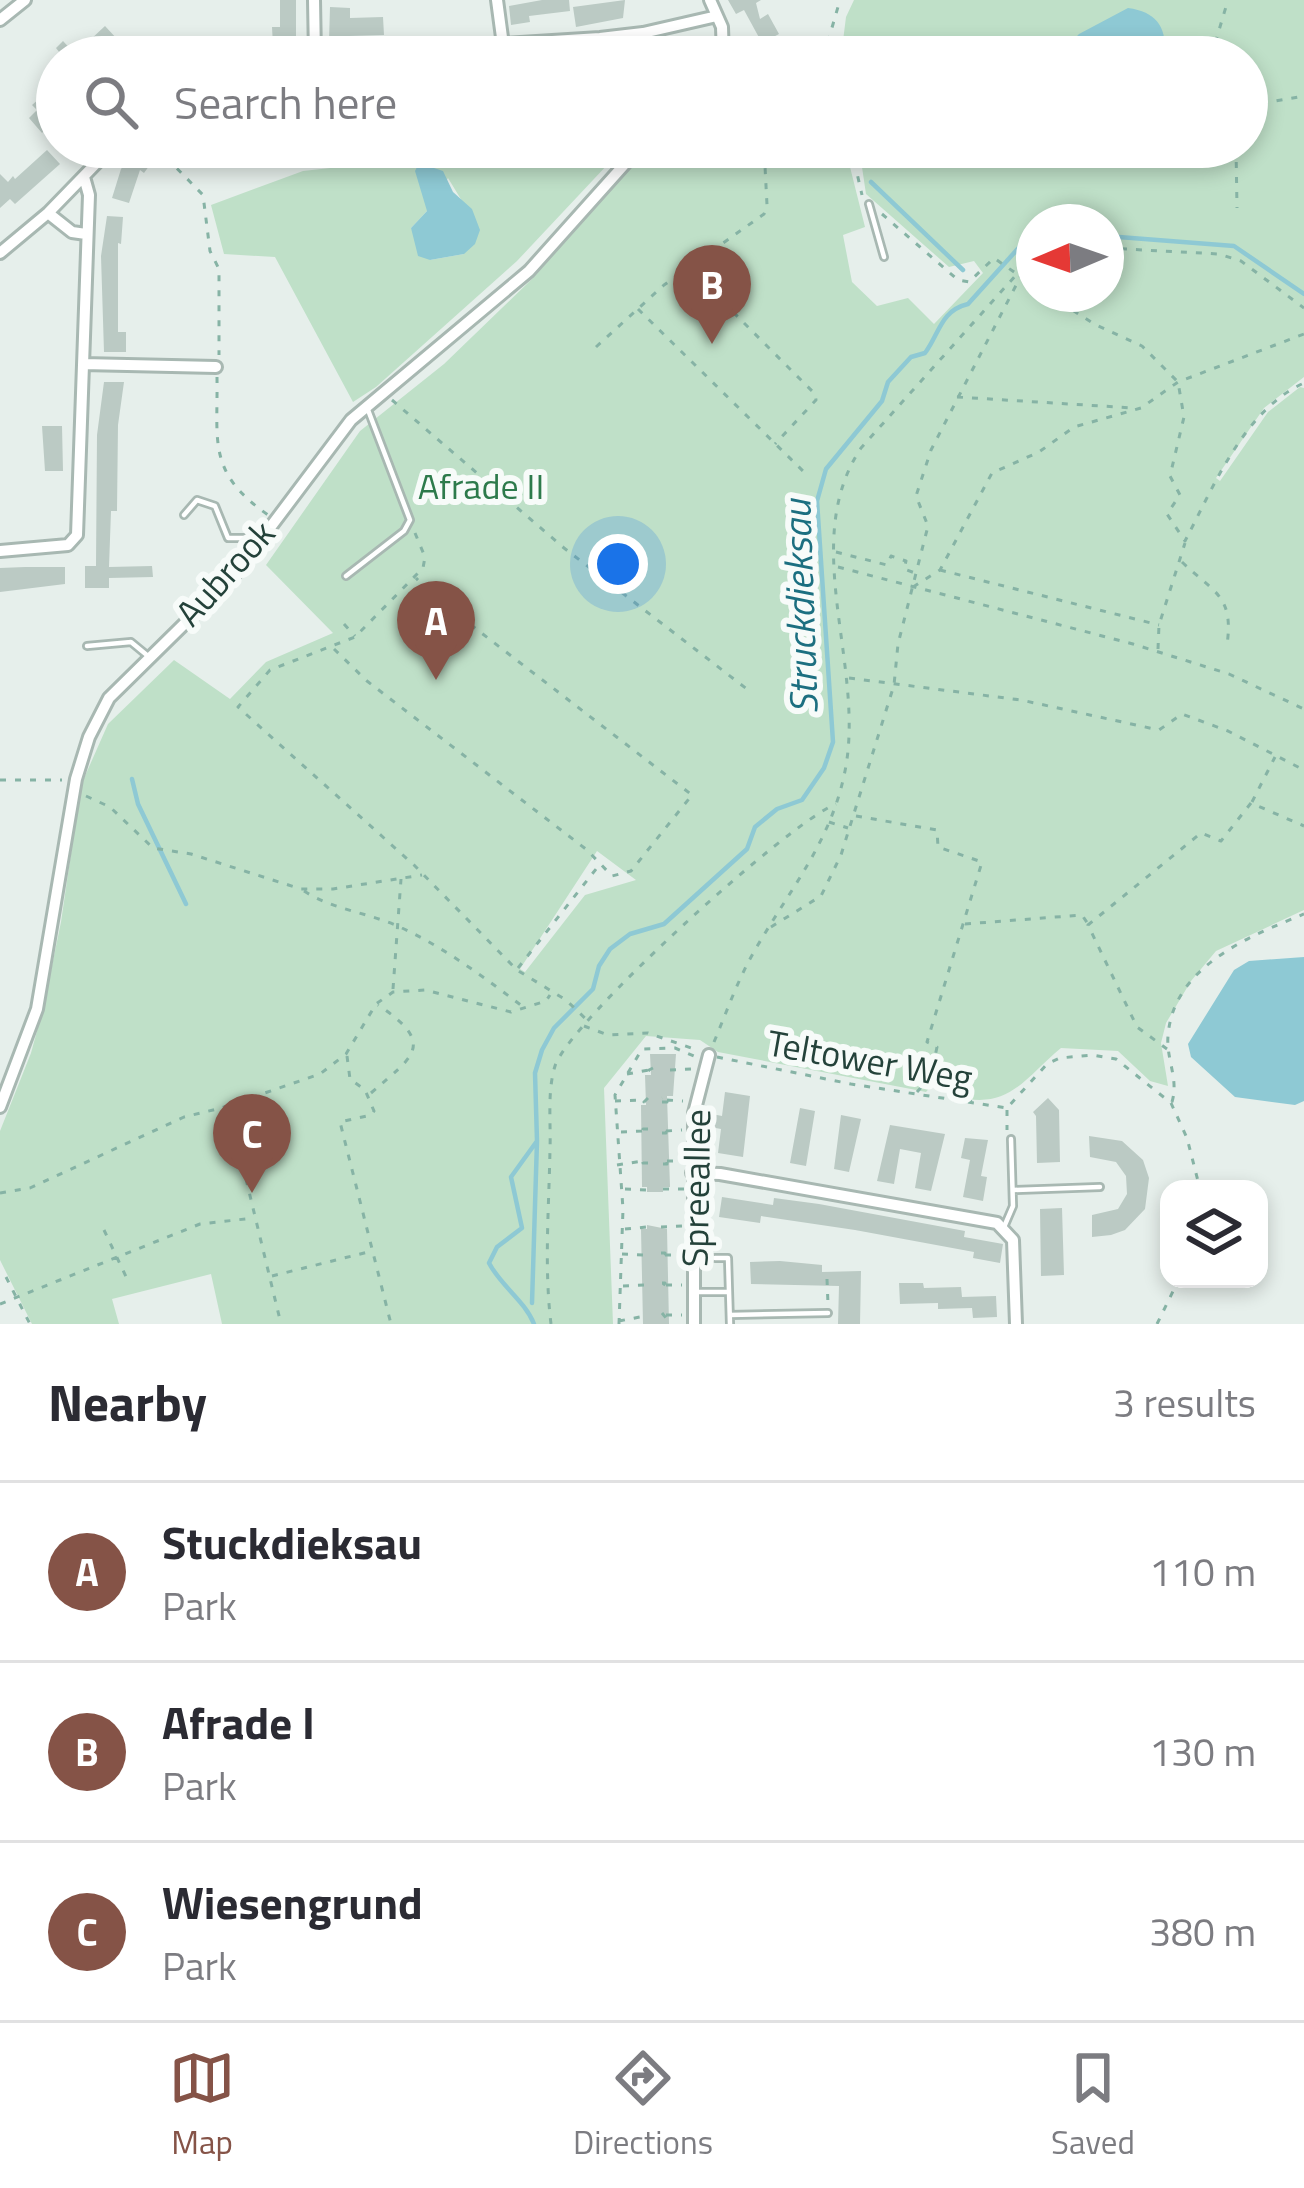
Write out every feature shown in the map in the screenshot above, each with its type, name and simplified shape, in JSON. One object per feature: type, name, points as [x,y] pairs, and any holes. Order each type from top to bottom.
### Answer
[{"type":"street","points":[[0,20],[25,0]]},
{"type":"street","points":[[314,0],[315,36]]},
{"type":"street","points":[[497,0],[502,36]]},
{"type":"street","points":[[710,0],[723,36]]},
{"type":"street","points":[[608,36],[717,16]]},
{"type":"street","points":[[0,253],[92,168]]},
{"type":"street","name":"Aubrook","points":[[0,1107],[37,1009],[73,793],[99,715],[148,656],[230,579],[336,436],[382,391],[529,271],[621,168]]},
{"type":"street","points":[[0,550],[68,545],[77,536],[89,195],[84,177]]},
{"type":"street","points":[[48,213],[72,232],[86,234]]},
{"type":"street","points":[[82,364],[216,367]]},
{"type":"street","name":"Spreeallee","points":[[694,1319],[693,1130],[709,1054]]},
{"type":"street","points":[[692,1167],[1004,1227],[1015,1254],[1016,1324]]},
{"type":"lane","points":[[869,204],[884,257]]},
{"type":"lane","points":[[346,576],[404,531],[410,520],[366,405]]},
{"type":"lane","points":[[184,515],[196,500],[215,506],[228,538],[246,538],[256,545]]},
{"type":"lane","points":[[87,646],[131,642],[148,656]]},
{"type":"lane","points":[[1004,1227],[1013,1206],[1012,1139]]},
{"type":"lane","points":[[1014,1190],[1100,1187]]},
{"type":"lane","points":[[715,1258],[728,1258],[730,1324]]},
{"type":"lane","points":[[693,1288],[728,1292]]},
{"type":"lane","points":[[730,1315],[828,1313]]},
{"type":"path","points":[[830,36],[840,0]]},
{"type":"path","points":[[1217,36],[1228,0]]},
{"type":"path","points":[[1268,102],[1304,96]]},
{"type":"path","points":[[177,168],[203,195],[210,251],[220,268],[216,367]]},
{"type":"path","points":[[596,347],[637,308],[764,214],[764,168]]},
{"type":"path","points":[[709,1054],[743,972],[801,883],[836,803],[848,750],[835,551],[835,504],[843,475],[861,448],[1015,273],[994,258],[964,283],[869,204],[856,168]]},
{"type":"path","points":[[1236,168],[1237,208]]},
{"type":"path","points":[[1124,249],[1220,254],[1241,261],[1304,308]]},
{"type":"path","points":[[689,269],[814,394],[816,400],[775,444]]},
{"type":"path","points":[[769,928],[821,896],[850,829],[894,685],[928,526],[916,496],[956,397],[1016,289]]},
{"type":"path","points":[[637,308],[803,471]]},
{"type":"path","points":[[1076,312],[1142,346],[1178,382],[1184,417],[1170,476],[1180,495],[1167,514],[1185,541]]},
{"type":"path","points":[[911,589],[940,570],[992,473],[1039,452],[1074,427],[1141,408],[1178,382],[1304,334]]},
{"type":"path","points":[[1157,652],[1159,625],[1185,541],[1211,488],[1266,410],[1304,383]]},
{"type":"path","points":[[217,386],[219,462],[257,507]]},
{"type":"path","points":[[382,391],[563,548],[752,693]]},
{"type":"path","points":[[956,397],[1141,408]]},
{"type":"path","points":[[410,520],[425,557],[416,578],[356,637],[270,670],[238,707],[424,874],[517,970],[566,1000],[587,1024]]},
{"type":"path","points":[[835,551],[887,565],[891,556],[906,561],[904,569],[917,574]]},
{"type":"path","points":[[1180,561],[1221,597],[1231,616],[1227,645]]},
{"type":"path","points":[[836,566],[1157,652],[1229,674],[1304,709]]},
{"type":"path","points":[[940,570],[1159,625]]},
{"type":"path","points":[[334,649],[367,681],[612,876],[631,871],[692,795],[416,578]]},
{"type":"path","points":[[344,624],[356,637]]},
{"type":"path","points":[[845,677],[997,696],[1159,730],[1182,714],[1304,770]]},
{"type":"path","points":[[1088,925],[1201,832],[1221,841],[1251,803],[1276,755]]},
{"type":"path","points":[[0,780],[64,779]]},
{"type":"path","points":[[73,793],[110,807],[153,848],[200,856],[400,927],[524,1007]]},
{"type":"path","points":[[551,1324],[551,1090],[561,1052],[646,961],[748,867],[821,809],[836,803]]},
{"type":"path","points":[[1251,803],[1304,826]]},
{"type":"path","points":[[854,815],[937,830],[938,847],[982,862],[927,1042],[937,1047],[931,1076],[916,1094]]},
{"type":"path","points":[[829,822],[850,829]]},
{"type":"path","points":[[517,970],[600,864]]},
{"type":"path","points":[[301,889],[333,889],[424,874]]},
{"type":"path","points":[[393,992],[400,878]]},
{"type":"path","points":[[1198,1180],[1172,1103],[1175,1081],[1167,1049],[1169,1024],[1182,998],[1217,954],[1304,914]]},
{"type":"path","points":[[963,924],[1082,915],[1137,1027],[1167,1049]]},
{"type":"path","points":[[0,1193],[30,1189],[184,1117],[300,1084],[336,1065],[376,1004],[393,992],[425,990],[511,1012],[551,994]]},
{"type":"path","points":[[368,1095],[400,1072],[413,1048],[403,1022],[376,1004]]},
{"type":"path","name":"Teltower Weg","points":[[587,1024],[608,1035],[648,1033],[709,1054],[1007,1108],[1048,1064],[1092,1055],[1116,1059],[1172,1103]]},
{"type":"path","points":[[648,1316],[619,1323],[624,1209],[615,1101],[638,1053],[648,1047],[685,1053]]},
{"type":"path","points":[[346,1054],[350,1079],[368,1095],[374,1111],[340,1122],[391,1324]]},
{"type":"path","points":[[625,1074],[652,1070]]},
{"type":"path","points":[[668,1070],[703,1073]]},
{"type":"path","points":[[931,1076],[965,1081],[971,1102]]},
{"type":"path","points":[[615,1101],[646,1100]]},
{"type":"path","points":[[664,1100],[696,1102]]},
{"type":"path","points":[[1007,1108],[1012,1139]]},
{"type":"path","points":[[664,1131],[693,1130]]},
{"type":"path","points":[[618,1132],[646,1131]]},
{"type":"path","points":[[239,1150],[281,1324]]},
{"type":"path","points":[[617,1165],[647,1161]]},
{"type":"path","points":[[664,1161],[692,1167]]},
{"type":"path","points":[[621,1189],[647,1190]]},
{"type":"path","points":[[663,1190],[692,1189]]},
{"type":"path","points":[[0,1304],[200,1224],[254,1218]]},
{"type":"path","points":[[661,1227],[692,1226]]},
{"type":"path","points":[[622,1229],[647,1227]]},
{"type":"path","points":[[104,1230],[129,1283]]},
{"type":"path","points":[[270,1276],[372,1251]]},
{"type":"path","points":[[619,1254],[647,1255]]},
{"type":"path","points":[[663,1255],[693,1255]]},
{"type":"path","points":[[6,1277],[30,1324]]},
{"type":"path","points":[[827,1279],[828,1313]]},
{"type":"path","points":[[620,1286],[647,1285]]},
{"type":"path","points":[[663,1285],[693,1288]]},
{"type":"path","points":[[1157,1324],[1175,1288]]},
{"type":"path","points":[[663,1315],[694,1319]]},
{"type":"green space","name":"Afrade II","points":[[854,0],[1304,0],[1304,377],[1264,408],[1216,478],[1220,481],[1268,412],[1304,388],[1304,910],[1216,951],[1191,981],[1166,1023],[1161,1043],[1168,1086],[1150,1081],[1118,1051],[1061,1048],[1008,1093],[968,1099],[961,1087],[934,1083],[926,1092],[718,1052],[700,1040],[646,1036],[604,1088],[613,1324],[222,1324],[211,1274],[112,1299],[119,1324],[32,1324],[0,1260],[0,1131],[43,1009],[81,785],[108,724],[174,660],[230,699],[266,662],[333,633],[266,565],[360,431],[444,364],[533,278],[630,168],[850,168],[865,227],[843,235],[852,282],[877,306],[908,298],[934,324],[983,273],[974,261],[949,267],[866,194],[862,168],[1268,168],[1268,36],[844,36]],"holes":[[[597,851],[636,880],[585,895],[525,972],[520,969]]]},
{"type":"green space","points":[[330,168],[604,168],[517,261],[376,387],[353,402],[275,257],[224,254],[211,205],[303,171]],"holes":[[[448,178],[462,201],[464,254],[430,260],[411,228]]]},
{"type":"water","points":[[1128,8],[1154,18],[1163,36],[1077,36]]},
{"type":"water","points":[[415,171],[443,171],[453,192],[472,209],[480,230],[475,244],[464,254],[430,260],[418,256],[411,228],[427,211]]},
{"type":"water","points":[[1304,957],[1304,1101],[1295,1105],[1235,1097],[1191,1057],[1188,1044],[1234,970],[1249,961]]},
{"type":"building","points":[[280,0],[296,0],[296,36],[272,36],[272,27],[280,27]]},
{"type":"building","points":[[569,0],[570,11],[529,16],[530,22],[511,25],[509,6]]},
{"type":"building","points":[[625,0],[623,18],[576,27],[573,7]]},
{"type":"building","points":[[728,0],[761,0],[756,3],[760,19],[768,14],[779,34],[758,36],[744,10],[736,14]]},
{"type":"building","points":[[330,7],[350,8],[350,18],[383,17],[384,35],[329,36]]},
{"type":"building","points":[[105,26],[114,36],[94,36]]},
{"type":"building","points":[[36,160],[36,168],[56,168],[15,204],[10,199],[0,208],[0,174],[8,182]]},
{"type":"building","points":[[148,168],[144,173],[140,170],[129,203],[112,198],[121,169]]},
{"type":"building","points":[[107,216],[123,217],[118,243],[118,332],[126,332],[126,352],[104,352],[101,256]]},
{"type":"building","points":[[104,382],[124,382],[109,567],[152,566],[153,577],[109,578],[109,588],[85,588],[85,566],[96,566],[97,435]]},
{"type":"building","points":[[42,426],[62,426],[63,471],[45,471]]},
{"type":"building","points":[[65,567],[65,584],[0,592],[0,568]]},
{"type":"building","points":[[650,1054],[676,1054],[673,1096],[667,1096],[670,1187],[663,1187],[663,1192],[647,1192],[642,1187],[641,1105],[646,1105]]},
{"type":"building","points":[[725,1092],[750,1096],[743,1157],[718,1153],[721,1129],[705,1126],[707,1113],[722,1116]]},
{"type":"building","points":[[1048,1098],[1059,1110],[1060,1162],[1037,1163],[1033,1112]]},
{"type":"building","points":[[800,1108],[815,1111],[806,1166],[790,1163]]},
{"type":"building","points":[[841,1115],[861,1119],[849,1172],[834,1169]]},
{"type":"building","points":[[890,1125],[945,1134],[931,1191],[915,1188],[921,1153],[900,1149],[894,1184],[877,1181]]},
{"type":"building","points":[[1089,1136],[1122,1141],[1143,1160],[1149,1178],[1145,1209],[1125,1230],[1111,1235],[1092,1237],[1092,1215],[1118,1209],[1127,1194],[1126,1176],[1116,1162],[1090,1157]]},
{"type":"building","points":[[965,1138],[988,1140],[981,1176],[987,1177],[983,1201],[963,1197],[970,1160],[961,1158]]},
{"type":"building","points":[[722,1197],[773,1205],[774,1198],[819,1204],[965,1231],[964,1237],[1003,1244],[1000,1263],[973,1258],[974,1252],[855,1230],[761,1216],[760,1223],[719,1217]]},
{"type":"building","points":[[1062,1208],[1064,1275],[1041,1276],[1040,1209]]},
{"type":"building","points":[[647,1225],[667,1229],[669,1324],[643,1324],[641,1229]]},
{"type":"building","points":[[750,1262],[822,1265],[822,1272],[861,1271],[860,1324],[838,1324],[839,1286],[751,1284]]},
{"type":"building","points":[[899,1283],[961,1287],[962,1297],[996,1296],[997,1317],[973,1318],[972,1308],[938,1309],[938,1303],[900,1304]]},
{"type":"waterway","points":[[871,182],[963,270]]},
{"type":"waterway","name":"Struckdieksau","points":[[1124,237],[1234,246],[1304,294]]},
{"type":"waterway","name":"Struckdieksau","points":[[534,1324],[489,1263],[497,1247],[522,1228],[511,1177],[537,1141],[535,1073],[542,1050],[554,1028],[593,989],[610,949],[630,934],[664,924],[747,849],[755,827],[777,809],[802,800],[824,768],[833,742],[817,501],[826,469],[882,401],[888,382],[911,357],[925,353],[946,317],[968,304],[1016,251]]},
{"type":"waterway","points":[[132,779],[138,804],[186,904]]},
{"type":"waterway","points":[[532,1303],[537,1141]]},
{"type":"place","name":"Afrade I","points":[[712,344]]},
{"type":"place","name":"Stuckdieksau","points":[[436,680]]},
{"type":"place","name":"Wiesengrund","points":[[252,1193]]}]
